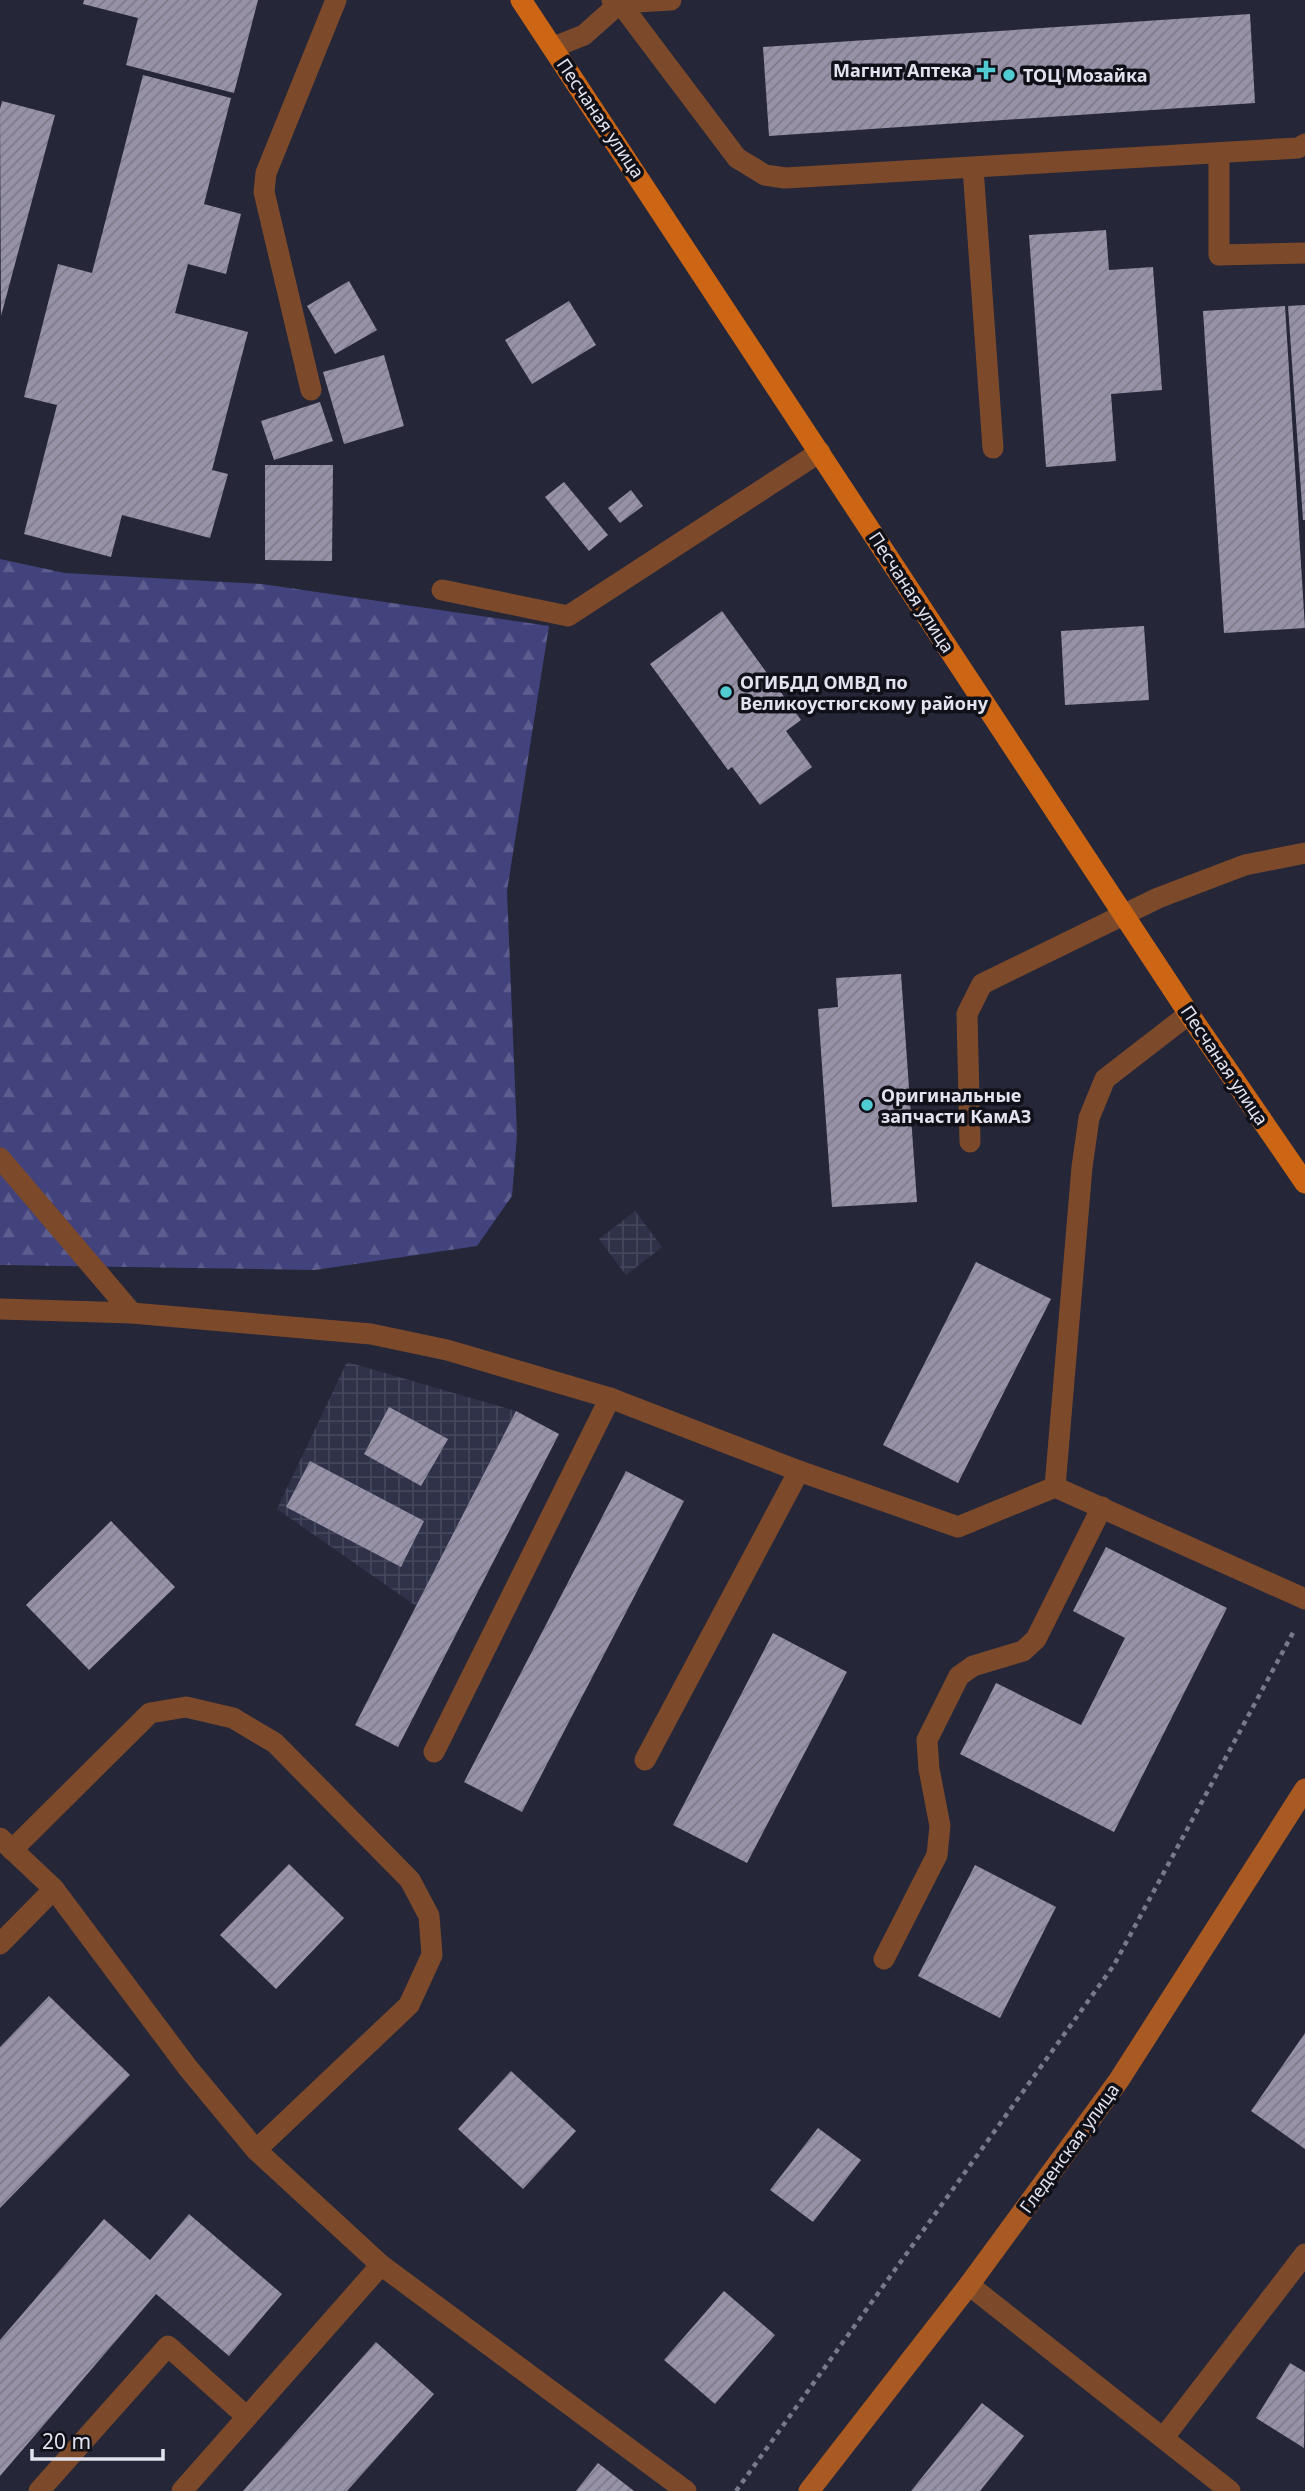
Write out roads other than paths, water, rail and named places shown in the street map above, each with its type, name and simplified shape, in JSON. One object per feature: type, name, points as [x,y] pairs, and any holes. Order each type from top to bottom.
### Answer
[{"type":"main road","name":"Песчаная улица","points":[[521,0],[1189,1014],[1305,1183]]},
{"type":"main road","name":"Гледенская улица","points":[[809,2491],[969,2285],[1119,2080],[1305,1789]]},
{"type":"lane","points":[[311,390],[264,192],[266,173],[336,0]]},
{"type":"lane","points":[[554,47],[584,35],[616,2],[671,0]]},
{"type":"lane","points":[[616,2],[737,158],[765,176],[785,178],[973,169],[1298,148],[1305,144]]},
{"type":"lane","points":[[1219,153],[1219,255],[1305,253]]},
{"type":"lane","points":[[973,169],[993,448]]},
{"type":"lane","points":[[442,590],[568,616],[820,452]]},
{"type":"lane","points":[[970,1142],[967,1014],[982,984],[1123,913],[1245,864],[1305,853]]},
{"type":"lane","points":[[1055,1487],[1089,1118],[1105,1079],[1189,1014]]},
{"type":"lane","points":[[0,1158],[132,1314]]},
{"type":"lane","points":[[0,1309],[132,1314],[371,1334],[447,1350],[610,1398],[799,1471],[958,1527],[1055,1487],[1305,1599]]},
{"type":"lane","points":[[434,1752],[610,1398]]},
{"type":"lane","points":[[645,1760],[799,1471]]},
{"type":"lane","points":[[884,1959],[937,1855],[940,1826],[929,1769],[927,1740],[959,1676],[973,1666],[1023,1651],[1036,1639],[1102,1507]]},
{"type":"lane","points":[[256,2150],[409,2005],[432,1955],[429,1916],[410,1880],[275,1744],[233,1718],[187,1707],[150,1713],[6,1844],[54,1889],[188,2068],[256,2150],[381,2265],[687,2491]]},
{"type":"lane","points":[[0,1944],[54,1889]]},
{"type":"lane","points":[[1164,2437],[1305,2254]]},
{"type":"lane","points":[[182,2491],[381,2265]]},
{"type":"lane","points":[[969,2285],[1230,2491]]},
{"type":"lane","points":[[39,2491],[168,2346],[247,2417]]},
{"type":"place","name":"Магнит Аптека","points":[[986,70]]},
{"type":"place","name":"ТОЦ Мозайка","points":[[1009,75]]},
{"type":"place","name":"ОГИБДД ОМВД по Великоустюгскому району","points":[[726,692]]},
{"type":"place","name":"Оригинальные запчасти КамАЗ","points":[[867,1105]]}]
